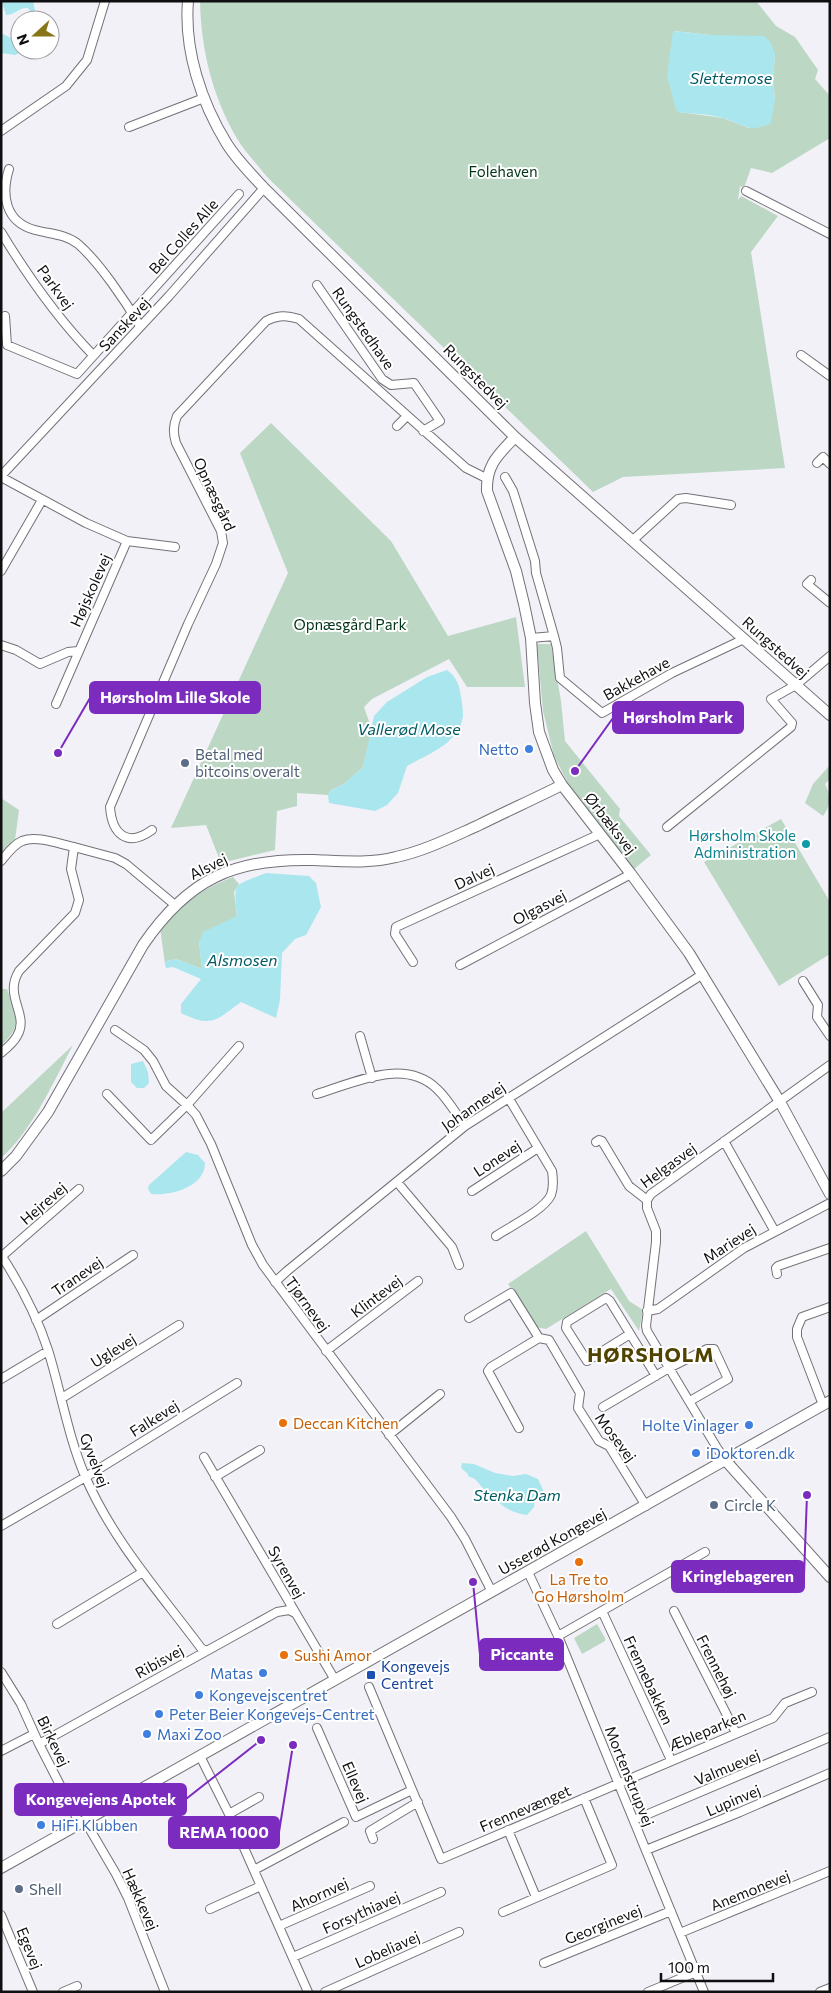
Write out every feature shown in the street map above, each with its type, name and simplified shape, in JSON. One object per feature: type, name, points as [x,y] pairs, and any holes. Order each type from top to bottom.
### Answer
[{"type":"main road","name":"Rungstedvej","points":[[188,1],[188,30],[191,52],[204,98],[227,144],[240,162],[515,437],[830,715]]},
{"type":"main road","points":[[486,478],[496,457],[515,437]]},
{"type":"main road","name":"Ørbæksvej","points":[[486,478],[487,491],[516,572],[531,638],[535,703],[540,732],[553,770],[562,785],[674,930],[703,974],[780,1102],[830,1194]]},
{"type":"main road","name":"Alsvej","points":[[1,1171],[25,1144],[48,1112],[143,945],[174,905],[189,893],[210,880],[234,869],[257,863],[287,860],[378,860],[417,852],[562,785]]},
{"type":"main road","name":"Usserød Kongevej","points":[[1,1868],[826,1403]]},
{"type":"main road","points":[[726,1460],[830,1577]]},
{"type":"street","points":[[1,131],[72,80],[87,60],[105,1]]},
{"type":"street","points":[[129,127],[204,98]]},
{"type":"street","points":[[9,169],[4,184],[5,199],[10,211],[19,222],[33,230],[63,236],[76,242],[88,253],[133,313],[140,326]]},
{"type":"street","name":"Sanskevej","points":[[1,477],[264,188]]},
{"type":"street","points":[[746,191],[830,234]]},
{"type":"street","name":"Bel Colles Alle","points":[[5,316],[7,345],[77,374],[238,194]]},
{"type":"street","name":"Parkvej","points":[[1,232],[13,252],[74,335],[94,355]]},
{"type":"street","name":"Rungstedhave","points":[[317,285],[382,379],[391,385],[414,383],[440,421],[423,431]]},
{"type":"street","name":"Opnæsgård","points":[[152,830],[143,837],[124,836],[114,830],[110,820],[110,807],[188,624],[216,564],[223,543],[221,531],[176,443],[173,434],[177,416],[266,320],[277,316],[299,319],[466,468],[486,478]]},
{"type":"street","points":[[801,355],[830,376]]},
{"type":"street","points":[[397,426],[407,416]]},
{"type":"street","points":[[817,463],[822,457],[830,464]]},
{"type":"street","points":[[1,477],[86,523],[127,541],[175,548]]},
{"type":"street","name":"Bakkehave","points":[[505,477],[513,491],[535,561],[536,573],[557,648],[560,678],[602,713],[672,673],[744,639]]},
{"type":"street","points":[[633,540],[678,499],[686,498],[731,504]]},
{"type":"street","points":[[1,572],[42,500]]},
{"type":"street","name":"Højskolevej","points":[[56,704],[127,541]]},
{"type":"street","points":[[811,580],[807,584],[830,603]]},
{"type":"street","points":[[531,638],[554,636]]},
{"type":"street","name":"Højskolevej","points":[[1,645],[16,650],[40,664],[68,652],[78,651]]},
{"type":"street","points":[[667,827],[791,727],[792,723],[771,699],[796,685],[830,656]]},
{"type":"street","name":"Dalvej","points":[[413,962],[395,934],[396,928],[600,834]]},
{"type":"street","points":[[1,861],[15,846],[23,841],[34,839],[74,847],[115,858],[126,864],[174,905]]},
{"type":"street","points":[[1,1053],[16,1038],[20,1029],[20,1017],[13,995],[15,978],[19,971],[72,917],[77,909],[78,895],[71,868],[74,847]]},
{"type":"street","name":"Olgasvej","points":[[460,965],[631,874]]},
{"type":"street","name":"Johannevej","points":[[276,1282],[465,1126],[703,974]]},
{"type":"street","points":[[802,981],[818,1004],[817,1017],[830,1036]]},
{"type":"street","name":"Tjørnevej","points":[[115,1030],[144,1050],[153,1061],[166,1086],[196,1116],[211,1144],[252,1245],[263,1265],[453,1520],[492,1592]]},
{"type":"street","points":[[360,1036],[372,1078]]},
{"type":"street","points":[[107,1094],[151,1140],[187,1105],[239,1046]]},
{"type":"street","name":"Helgasvej","points":[[596,1142],[602,1141],[629,1186],[647,1200],[651,1194],[724,1140],[830,1065]]},
{"type":"street","points":[[318,1094],[372,1078],[405,1073],[422,1079],[437,1089],[465,1126]]},
{"type":"street","points":[[496,1236],[544,1204],[551,1194],[553,1182],[552,1171],[508,1097]]},
{"type":"street","points":[[724,1140],[774,1230]]},
{"type":"street","name":"Lonevej","points":[[472,1191],[538,1148]]},
{"type":"street","points":[[397,1182],[452,1247],[459,1266]]},
{"type":"street","name":"Hejrevej","points":[[2,1256],[80,1189]]},
{"type":"street","points":[[647,1200],[647,1208],[656,1231],[647,1312],[647,1331],[726,1460]]},
{"type":"street","name":"Marievej","points":[[647,1312],[658,1309],[722,1262],[774,1230],[830,1203]]},
{"type":"street","points":[[777,1274],[776,1268],[778,1266],[830,1248]]},
{"type":"street","name":"Tranevej","points":[[36,1320],[133,1255]]},
{"type":"street","name":"Gyvelvej","points":[[2,1256],[21,1288],[36,1320],[48,1351],[72,1440],[85,1476],[108,1524],[201,1648],[206,1651]]},
{"type":"street","name":"Klintevej","points":[[326,1351],[418,1281]]},
{"type":"street","name":"Mosevej","points":[[469,1318],[510,1293],[539,1338],[549,1340],[580,1393],[578,1408],[598,1441],[609,1446],[646,1506]]},
{"type":"street","points":[[630,1334],[586,1360],[566,1328],[567,1322],[606,1298],[610,1300],[656,1376]]},
{"type":"street","points":[[826,1403],[797,1337],[797,1329],[802,1317],[830,1307]]},
{"type":"street","name":"Uglevej","points":[[62,1398],[179,1326]]},
{"type":"street","points":[[519,1428],[488,1371],[491,1367],[539,1338]]},
{"type":"street","points":[[603,1407],[669,1368],[707,1349],[714,1349],[728,1379],[690,1400]]},
{"type":"street","points":[[1,1379],[48,1351]]},
{"type":"street","name":"Falkevej","points":[[1,1526],[237,1383]]},
{"type":"street","points":[[389,1435],[440,1394]]},
{"type":"street","points":[[215,1477],[260,1450]]},
{"type":"street","name":"Syrenvej","points":[[204,1457],[294,1613],[336,1680]]},
{"type":"street","points":[[558,1636],[705,1552]]},
{"type":"street","points":[[57,1624],[143,1572]]},
{"type":"street","name":"Mortenstrupvej","points":[[528,1572],[558,1636],[704,1992]]},
{"type":"street","name":"Ribisvej","points":[[38,1744],[277,1612],[289,1610],[294,1613]]},
{"type":"street","name":"Frennebakken","points":[[602,1611],[671,1760]]},
{"type":"street","name":"Frennehøj","points":[[674,1611],[736,1733]]},
{"type":"street","name":"Birkevej","points":[[1,1672],[20,1704],[38,1744],[83,1822]]},
{"type":"street","points":[[369,1687],[418,1802],[370,1831],[373,1839]]},
{"type":"street","points":[[798,1688],[802,1696]]},
{"type":"street","name":"Æbleparken","points":[[619,1783],[773,1718],[785,1703],[812,1692]]},
{"type":"street","name":"Ellevej","points":[[317,1728],[356,1817],[412,1790]]},
{"type":"street","points":[[1,1752],[34,1734]]},
{"type":"street","name":"Valmuevej","points":[[634,1820],[830,1738]]},
{"type":"street","name":"Ahornvej","points":[[200,1756],[229,1814],[308,1992]]},
{"type":"street","name":"Lupinvej","points":[[646,1850],[830,1773]]},
{"type":"street","name":"Frennevænget","points":[[418,1802],[441,1859],[619,1783]]},
{"type":"street","points":[[229,1814],[259,1797]]},
{"type":"street","points":[[503,1912],[612,1865],[584,1798]]},
{"type":"street","name":"Hækkevej","points":[[83,1822],[116,1874],[128,1898],[165,1992]]},
{"type":"street","points":[[254,1870],[344,1822]]},
{"type":"street","points":[[508,1830],[536,1897]]},
{"type":"street","name":"Anemonevej","points":[[680,1933],[830,1871]]},
{"type":"street","points":[[210,1909],[261,1886]]},
{"type":"street","name":"Ahornvej","points":[[279,1926],[370,1886]]},
{"type":"street","name":"Forsythiavej","points":[[293,1957],[441,1892]]},
{"type":"street","name":"Georginevej","points":[[544,1963],[671,1911]]},
{"type":"street","name":"Egevej","points":[[1,1915],[33,1992]]},
{"type":"street","name":"Lobeliavej","points":[[325,1992],[459,1932]]},
{"type":"street","points":[[648,1992],[696,1972]]},
{"type":"street","points":[[63,1992],[77,1986]]},
{"type":"street","points":[[820,1992],[830,1988]]},
{"type":"green space","name":"Folehaven","points":[[200,1],[756,1],[776,26],[795,37],[818,70],[815,79],[830,96],[830,138],[772,173],[751,168],[744,188],[740,186],[738,200],[741,196],[778,216],[751,252],[785,468],[623,477],[593,492],[267,177],[239,142],[220,105],[209,71]],"holes":[[[674,31],[711,35],[775,54],[773,80],[775,100],[749,128],[723,118],[679,112]]]},
{"type":"green space","name":"Opnæsgård Park","points":[[271,423],[391,541],[448,636],[516,617],[525,687],[467,687],[449,659],[372,699],[364,707],[372,730],[363,767],[344,784],[331,790],[328,795],[297,793],[297,806],[277,811],[275,850],[221,863],[206,825],[171,828],[288,573],[240,453]]},
{"type":"green space","points":[[537,644],[551,644],[561,701],[565,741],[620,809],[619,816],[651,855],[634,869],[569,785],[554,756],[543,711]]},
{"type":"green space","points":[[830,765],[830,779],[825,784],[829,796],[829,804],[823,816],[805,803],[813,784]]},
{"type":"green space","points":[[1,798],[19,810],[15,840],[1,855]]},
{"type":"green space","points":[[781,819],[830,902],[830,954],[779,986],[704,862]]},
{"type":"green space","points":[[233,877],[239,884],[234,892],[237,916],[199,942],[202,969],[176,959],[167,961],[165,964],[160,928],[176,911],[193,898]]},
{"type":"green space","points":[[1,989],[7,989],[16,1019],[13,1032],[1,1046]]},
{"type":"green space","points":[[73,1045],[32,1120],[22,1135],[1,1158],[1,1113]]},
{"type":"green space","points":[[586,1231],[629,1301],[643,1310],[639,1331],[611,1289],[546,1329],[536,1327],[508,1284]]},
{"type":"green space","points":[[597,1624],[605,1641],[582,1654],[574,1638]]},
{"type":"water","points":[[2,1],[33,1],[35,10],[29,10],[28,8],[10,10],[10,14],[6,15]]},
{"type":"water","name":"Slettemose","points":[[673,31],[711,35],[764,36],[771,43],[775,54],[773,80],[775,100],[771,123],[752,128],[718,117],[676,110],[667,76]]},
{"type":"water","points":[[1,33],[10,38],[10,54],[1,53]]},
{"type":"water","name":"Vallerød Mose","points":[[447,670],[453,675],[460,689],[463,716],[456,734],[441,747],[407,766],[398,793],[387,805],[375,811],[329,803],[328,795],[331,790],[344,784],[363,767],[374,716],[387,702],[427,677]]},
{"type":"water","name":"Alsmosen","points":[[266,873],[309,876],[316,883],[321,907],[306,935],[295,939],[282,953],[280,1000],[276,1018],[241,1002],[219,1018],[213,1020],[200,1020],[181,1013],[181,1004],[201,979],[173,967],[166,968],[165,964],[167,961],[176,959],[202,969],[199,942],[203,932],[237,916],[235,896],[238,886],[247,880]]},
{"type":"water","points":[[143,1061],[148,1072],[149,1083],[144,1088],[137,1088],[131,1082],[131,1064]]},
{"type":"water","points":[[186,1152],[198,1155],[205,1163],[204,1171],[199,1178],[193,1184],[177,1191],[151,1194],[148,1189],[149,1185]]},
{"type":"water","name":"Stenka Dam","points":[[462,1463],[474,1464],[495,1473],[513,1476],[526,1474],[538,1479],[544,1492],[535,1499],[534,1507],[527,1515],[514,1512],[495,1499],[493,1500],[475,1479],[468,1476],[461,1468]]},
{"type":"place","name":"Netto","points":[[529,749]]},
{"type":"place","name":"Hørsholm Lille Skole","points":[[58,753]]},
{"type":"place","name":"Betal med bitcoins overalt","points":[[185,763]]},
{"type":"place","name":"Hørsholm Park","points":[[575,771]]},
{"type":"place","name":"Hørsholm Skole Administration","points":[[806,844]]},
{"type":"place","name":"Deccan Kitchen","points":[[283,1423]]},
{"type":"place","name":"Holte Vinlager","points":[[749,1425]]},
{"type":"place","name":"iDoktoren.dk","points":[[696,1453]]},
{"type":"place","name":"Kringlebageren","points":[[807,1495]]},
{"type":"place","name":"Circle K","points":[[714,1505]]},
{"type":"place","name":"La Tre to Go Hørsholm","points":[[579,1562]]},
{"type":"place","name":"Piccante","points":[[473,1582]]},
{"type":"place","name":"Sushi Amor","points":[[284,1655]]},
{"type":"place","name":"Matas","points":[[263,1673]]},
{"type":"place","name":"Kongevejs Centret","points":[[371,1675]]},
{"type":"place","name":"Kongevejscentret","points":[[199,1695]]},
{"type":"place","name":"Peter Beier Kongevejs-Centret","points":[[159,1714]]},
{"type":"place","name":"Maxi Zoo","points":[[147,1734]]},
{"type":"place","name":"Kongevejens Apotek","points":[[261,1740]]},
{"type":"place","name":"REMA 1000","points":[[293,1745]]},
{"type":"place","name":"HiFi Klubben","points":[[41,1825]]},
{"type":"place","name":"Shell","points":[[19,1889]]},
{"type":"district","name":"HØRSHOLM","points":[[651,1354]]}]
